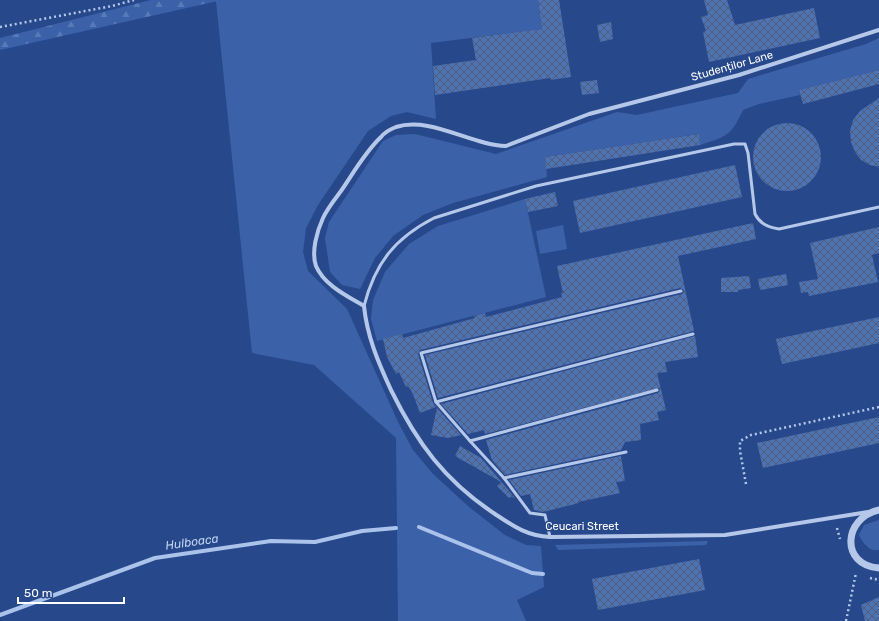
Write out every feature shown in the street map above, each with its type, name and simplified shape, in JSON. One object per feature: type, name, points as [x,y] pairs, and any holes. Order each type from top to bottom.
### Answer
[{"type":"street","name":"Studenților Lane","points":[[364,306],[342,293],[321,276],[316,264],[314,252],[316,236],[323,218],[370,148],[382,135],[396,127],[413,124],[431,127],[492,146],[506,146],[589,114],[739,75],[879,30]]},
{"type":"street","name":"Ceucari Street","points":[[364,306],[368,332],[382,371],[412,430],[427,452],[443,471],[486,508],[521,531],[536,536],[550,537],[725,535],[879,510]]},
{"type":"street","points":[[868,512],[857,522],[850,536],[851,546],[855,556],[862,563],[872,568],[879,568]]},
{"type":"lane","points":[[364,306],[373,278],[394,246],[413,230],[434,218],[536,186],[734,144],[745,144],[748,153],[755,214],[758,220],[768,227],[779,229],[879,207]]},
{"type":"lane","points":[[550,537],[545,515],[530,513],[504,478],[436,402],[421,353],[680,291]]},
{"type":"lane","points":[[436,402],[693,334]]},
{"type":"lane","points":[[470,441],[657,390]]},
{"type":"lane","points":[[504,478],[626,452]]},
{"type":"path","points":[[0,26],[112,6],[134,0]]},
{"type":"path","points":[[746,484],[740,451],[740,441],[743,438],[879,407]]},
{"type":"path","points":[[846,621],[856,572]]},
{"type":"green space","points":[[151,0],[222,0],[0,50],[0,38]]},
{"type":"green space","points":[[538,0],[542,29],[431,43],[436,119],[407,112],[391,116],[368,131],[318,205],[306,228],[303,252],[308,271],[347,309],[398,422],[413,450],[433,474],[469,507],[505,535],[526,545],[541,546],[544,587],[517,600],[526,621],[398,621],[396,438],[314,365],[252,353],[216,1]]},
{"type":"green space","points":[[879,38],[879,70],[799,90],[800,95],[759,104],[743,110],[735,125],[722,137],[700,145],[698,134],[545,157],[547,177],[453,203],[423,215],[393,236],[375,258],[360,289],[342,285],[330,272],[325,238],[329,222],[383,141],[396,135],[415,134],[496,154],[617,112],[637,115],[738,93],[748,79],[866,44]]},
{"type":"green space","points":[[525,199],[546,297],[377,341],[371,319],[373,300],[385,272],[409,244],[438,226]]},
{"type":"green space","points":[[563,225],[567,249],[540,254],[536,231]]},
{"type":"green space","points":[[879,520],[879,550],[872,550],[862,541],[859,535],[864,525]]},
{"type":"green space","points":[[708,541],[706,545],[558,550],[555,545]]},
{"type":"building","points":[[538,0],[559,0],[571,77],[551,80],[550,78],[435,95],[433,66],[476,60],[472,38],[542,29]]},
{"type":"building","points":[[704,0],[727,0],[735,25],[814,8],[820,38],[709,62],[703,32],[706,31],[701,17],[708,15]]},
{"type":"building","points":[[611,22],[613,39],[600,42],[597,25]]},
{"type":"building","points":[[879,70],[879,84],[803,104],[799,90]]},
{"type":"building","points":[[597,80],[599,93],[582,95],[580,82]]},
{"type":"building","points":[[879,98],[879,167],[870,165],[861,160],[855,152],[851,142],[850,131],[853,120],[860,111]]},
{"type":"building","points":[[780,123],[794,123],[806,128],[816,138],[821,150],[821,164],[816,176],[806,186],[794,191],[780,191],[768,186],[758,176],[753,164],[753,150],[758,138],[768,128]]},
{"type":"building","points":[[699,134],[700,145],[546,169],[545,157]]},
{"type":"building","points":[[735,165],[742,197],[580,233],[573,201]]},
{"type":"building","points":[[555,192],[558,206],[528,212],[525,199]]},
{"type":"building","points":[[753,223],[756,239],[678,256],[694,331],[438,398],[425,355],[682,294],[684,290],[680,288],[420,350],[418,354],[433,403],[436,407],[420,413],[412,392],[408,386],[406,387],[399,372],[396,374],[387,357],[383,339],[402,334],[403,338],[475,318],[474,316],[485,313],[486,317],[562,297],[561,293],[563,293],[557,266]]},
{"type":"building","points":[[879,227],[879,253],[872,255],[878,282],[809,296],[808,292],[801,293],[799,282],[818,279],[810,243]]},
{"type":"building","points":[[786,274],[788,285],[760,290],[758,279]]},
{"type":"building","points":[[749,276],[751,288],[738,290],[738,292],[721,292],[721,278]]},
{"type":"building","points":[[879,317],[879,343],[782,364],[776,339]]},
{"type":"building","points":[[695,336],[698,357],[665,362],[667,372],[657,373],[666,410],[657,412],[659,420],[640,424],[641,440],[625,442],[621,450],[505,475],[492,460],[486,440],[658,393],[660,390],[659,388],[485,434],[484,430],[468,434],[441,404]]},
{"type":"building","points":[[437,408],[461,435],[448,438],[431,435]]},
{"type":"building","points":[[879,417],[879,443],[763,468],[757,443]]},
{"type":"building","points":[[460,446],[481,458],[515,498],[509,498],[497,486],[501,482],[455,456]]},
{"type":"building","points":[[621,456],[625,481],[616,482],[620,493],[578,502],[579,503],[543,512],[534,510],[530,494],[521,496],[509,480]]},
{"type":"building","points":[[699,559],[705,590],[598,610],[592,579]]},
{"type":"building","points":[[879,597],[879,621],[865,621],[861,605]]},
{"type":"waterway","name":"Hulboaca","points":[[419,527],[532,573],[543,574]]},
{"type":"waterway","name":"Hulboaca","points":[[0,615],[155,558],[271,541],[315,542],[362,531],[396,528]]}]
